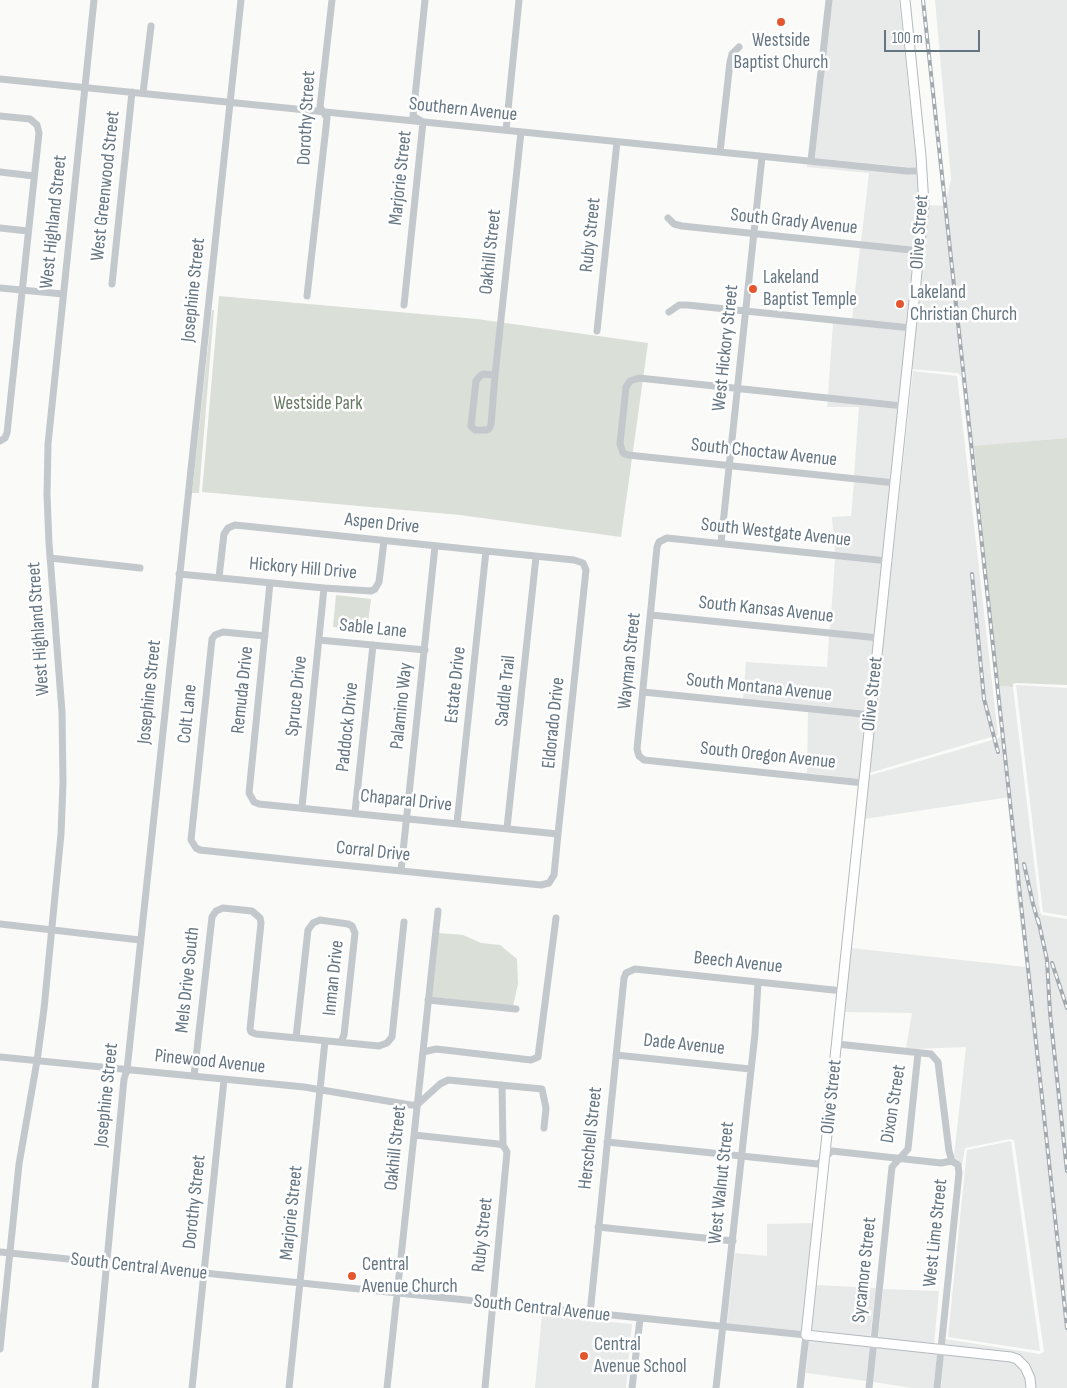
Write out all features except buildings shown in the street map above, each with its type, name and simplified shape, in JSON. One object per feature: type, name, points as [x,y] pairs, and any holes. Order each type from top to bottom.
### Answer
[{"type":"main road","name":"Olive Street","points":[[806,1334],[924,205],[905,0]]},
{"type":"main road","name":"South Central Avenue","points":[[806,1334],[998,1354],[1017,1359],[1022,1363],[1028,1372],[1031,1388]]},
{"type":"street","name":"West Highland Street","points":[[10,1254],[22,1140],[37,1061],[57,885],[63,783],[61,704],[47,495],[48,444],[94,0]]},
{"type":"street","name":"Josephine Street","points":[[95,1388],[124,1079],[127,1070],[241,0]]},
{"type":"street","name":"Dorothy Street","points":[[307,296],[327,118],[320,107],[332,0]]},
{"type":"street","name":"Marjorie Street","points":[[404,305],[423,122],[413,116],[425,0]]},
{"type":"street","points":[[506,130],[519,0]]},
{"type":"street","points":[[811,161],[829,0]]},
{"type":"street","name":"West Greenwood Street","points":[[143,93],[151,26]]},
{"type":"street","points":[[720,152],[730,62],[732,54],[739,47]]},
{"type":"street","name":"Southern Avenue","points":[[0,79],[762,157],[922,171]]},
{"type":"street","name":"West Greenwood Street","points":[[112,284],[132,92]]},
{"type":"street","points":[[0,116],[34,121],[39,128],[7,433],[5,438],[0,441]]},
{"type":"street","name":"Oakhill Street","points":[[495,375],[483,374],[476,381],[471,422],[471,426],[475,430],[486,430],[491,425],[520,132]]},
{"type":"street","name":"Ruby Street","points":[[597,331],[617,142]]},
{"type":"street","name":"West Hickory Street","points":[[721,543],[762,157]]},
{"type":"street","points":[[0,172],[34,176]]},
{"type":"street","name":"South Grady Avenue","points":[[668,218],[674,224],[682,226],[920,251]]},
{"type":"street","points":[[0,228],[28,231]]},
{"type":"street","points":[[0,288],[63,294]]},
{"type":"street","points":[[669,312],[679,305],[687,305],[911,328]]},
{"type":"street","name":"South Choctaw Avenue","points":[[737,388],[642,379],[630,382],[626,387],[620,444],[622,453],[895,483]]},
{"type":"street","points":[[737,388],[903,406]]},
{"type":"street","name":"Aspen Drive","points":[[219,577],[224,534],[231,526],[579,561],[584,565]]},
{"type":"street","name":"South Westgate Avenue","points":[[662,540],[667,538],[721,543],[888,561]]},
{"type":"street","name":"Wayman Street","points":[[662,540],[658,547],[637,753],[644,760],[668,762]]},
{"type":"street","name":"Hickory Hill Drive","points":[[179,574],[371,591],[379,582],[384,541]]},
{"type":"street","name":"Palamino Way","points":[[401,871],[435,546]]},
{"type":"street","name":"Estate Drive","points":[[457,823],[486,551]]},
{"type":"street","name":"Saddle Trail","points":[[507,828],[536,557]]},
{"type":"street","points":[[50,558],[140,568]]},
{"type":"street","name":"Eldorado Drive","points":[[549,883],[554,874],[586,570],[584,565]]},
{"type":"street","name":"Remuda Drive","points":[[252,800],[249,793],[270,583]]},
{"type":"street","name":"Spruce Drive","points":[[302,807],[324,588]]},
{"type":"street","name":"South Kansas Avenue","points":[[651,615],[879,638]]},
{"type":"street","name":"Colt Lane","points":[[194,847],[191,840],[212,639],[215,635],[223,632],[265,636]]},
{"type":"street","name":"Sable Lane","points":[[319,640],[424,650]]},
{"type":"street","name":"Paddock Drive","points":[[355,812],[373,645]]},
{"type":"street","name":"South Montana Avenue","points":[[643,692],[871,716]]},
{"type":"street","name":"South Oregon Avenue","points":[[668,762],[864,783]]},
{"type":"street","name":"Chaparal Drive","points":[[252,800],[260,804],[355,812],[558,834]]},
{"type":"street","name":"Corral Drive","points":[[194,847],[200,850],[401,871],[541,885],[549,883]]},
{"type":"street","name":"Mels Drive South","points":[[194,1076],[212,917],[219,909],[252,911],[257,914],[261,923],[250,1029],[252,1032],[296,1038]]},
{"type":"street","name":"Oakhill Street","points":[[387,1388],[438,911]]},
{"type":"street","points":[[423,1052],[436,1049],[531,1060],[538,1056],[556,918]]},
{"type":"street","name":"Inman Drive","points":[[296,1038],[308,930],[312,923],[320,920],[348,924],[352,926],[355,933],[342,1042]]},
{"type":"street","points":[[296,1038],[382,1046],[390,1040],[392,1037],[404,922]]},
{"type":"street","points":[[0,924],[140,940]]},
{"type":"street","name":"Beech Avenue","points":[[631,970],[843,991]]},
{"type":"street","name":"Herschell Street","points":[[590,1314],[624,978],[626,973],[631,970]]},
{"type":"street","name":"West Walnut Street","points":[[716,1388],[733,1241],[758,982]]},
{"type":"street","points":[[428,1000],[516,1010]]},
{"type":"street","name":"Marjorie Street","points":[[289,1388],[326,1041]]},
{"type":"street","points":[[837,1044],[918,1053]]},
{"type":"street","name":"West Lime Street","points":[[918,1053],[932,1054],[938,1062],[949,1151],[952,1161],[958,1165],[959,1173],[937,1388]]},
{"type":"street","name":"Dixon Street","points":[[899,1159],[908,1149],[918,1053]]},
{"type":"street","name":"Dade Avenue","points":[[616,1055],[750,1068]]},
{"type":"street","name":"Pinewood Avenue","points":[[0,1057],[320,1090],[417,1104]]},
{"type":"street","name":"Dorothy Street","points":[[192,1388],[224,1080]]},
{"type":"street","points":[[417,1104],[440,1084],[448,1080],[542,1089],[546,1108],[544,1128]]},
{"type":"street","name":"Ruby Street","points":[[485,1388],[508,1155],[503,1145],[502,1085]]},
{"type":"street","points":[[414,1135],[503,1145]]},
{"type":"street","points":[[607,1142],[818,1164],[832,1151],[941,1163],[952,1161]]},
{"type":"street","name":"Sycamore Street","points":[[869,1388],[892,1167],[899,1159]]},
{"type":"street","points":[[598,1227],[733,1241]]},
{"type":"street","name":"South Central Avenue","points":[[0,1252],[590,1314],[806,1334]]},
{"type":"street","points":[[0,1349],[10,1254]]},
{"type":"street","points":[[632,1388],[640,1319]]},
{"type":"street","name":"Olive Street","points":[[800,1388],[806,1334]]},
{"type":"shaded area","points":[[832,0],[899,0],[917,168],[815,158]]},
{"type":"shaded area","points":[[935,0],[1067,0],[1067,438],[974,447],[998,686],[1013,687],[1040,912],[1042,915],[1067,919],[1067,1388],[1035,1388],[1032,1370],[1023,1359],[1012,1354],[945,1345],[945,1339],[1040,1354],[1044,1352],[1014,1140],[1010,1139],[965,1148],[962,1166],[954,1156],[966,1047],[906,1048],[912,1013],[844,1012],[851,948],[1026,967],[1016,889],[1010,797],[864,819],[868,776],[999,738],[1001,735],[961,376],[958,373],[911,369],[927,205],[945,206],[951,179]]},
{"type":"shaded area","points":[[807,164],[918,175],[920,205],[916,248],[861,242],[869,173],[807,167]]},
{"type":"shaded area","points":[[860,248],[915,254],[908,325],[852,319]]},
{"type":"shaded area","points":[[833,323],[907,331],[900,402],[828,395]]},
{"type":"shaded area","points":[[913,371],[957,376],[998,735],[869,773]]},
{"type":"shaded area","points":[[828,401],[899,409],[892,480],[854,476],[859,407],[827,407]]},
{"type":"shaded area","points":[[854,482],[891,486],[884,557],[835,552],[832,517],[851,516]]},
{"type":"shaded area","points":[[835,559],[883,564],[875,635],[830,630]]},
{"type":"shaded area","points":[[829,636],[875,641],[868,712],[743,699],[746,662],[827,667]]},
{"type":"shaded area","points":[[1016,685],[1067,688],[1067,916],[1043,912]]},
{"type":"shaded area","points":[[808,712],[867,718],[860,779],[807,773]]},
{"type":"shaded area","points":[[1011,1141],[1040,1351],[948,1337],[967,1150]]},
{"type":"shaded area","points":[[815,1223],[803,1331],[727,1324],[735,1253],[767,1256],[767,1224]]},
{"type":"shaded area","points":[[816,1285],[876,1288],[870,1338],[810,1332]]},
{"type":"shaded area","points":[[883,1289],[939,1291],[934,1344],[937,1345],[878,1339]]},
{"type":"shaded area","name":"Central Avenue School","points":[[542,1315],[632,1324],[626,1388],[535,1388]]},
{"type":"shaded area","points":[[809,1338],[870,1345],[866,1381],[806,1373]]},
{"type":"shaded area","points":[[877,1345],[937,1351],[934,1388],[912,1388],[873,1382]]},
{"type":"shaded area","points":[[944,1352],[1015,1362],[1025,1373],[1028,1388],[941,1388]]},
{"type":"green space","name":"Westside Park","points":[[219,296],[477,319],[648,343],[621,537],[460,515],[202,492]]},
{"type":"green space","points":[[212,310],[214,310],[199,493],[192,493]]},
{"type":"green space","points":[[1067,438],[1067,685],[1016,683],[1013,684],[1013,687],[998,686],[974,446]]},
{"type":"green space","points":[[336,595],[371,599],[367,631],[333,627]]},
{"type":"green space","points":[[439,933],[463,935],[481,943],[500,945],[517,959],[518,984],[513,1006],[432,997]]},
{"type":"railway","points":[[923,0],[1067,1328]]},
{"type":"railway","points":[[972,574],[984,699],[998,752]]},
{"type":"railway","points":[[1024,864],[1039,925]]},
{"type":"railway","points":[[1038,919],[1047,960],[1050,1013],[1067,1171]]},
{"type":"railway","points":[[1052,963],[1067,1008]]},
{"type":"place","name":"Westside Baptist Church","points":[[781,22]]},
{"type":"place","name":"Lakeland Baptist Temple","points":[[753,289]]},
{"type":"place","name":"Lakeland Christian Church","points":[[900,304]]},
{"type":"place","name":"Central Avenue Church","points":[[352,1276]]},
{"type":"place","name":"Central Avenue School","points":[[584,1356]]}]
